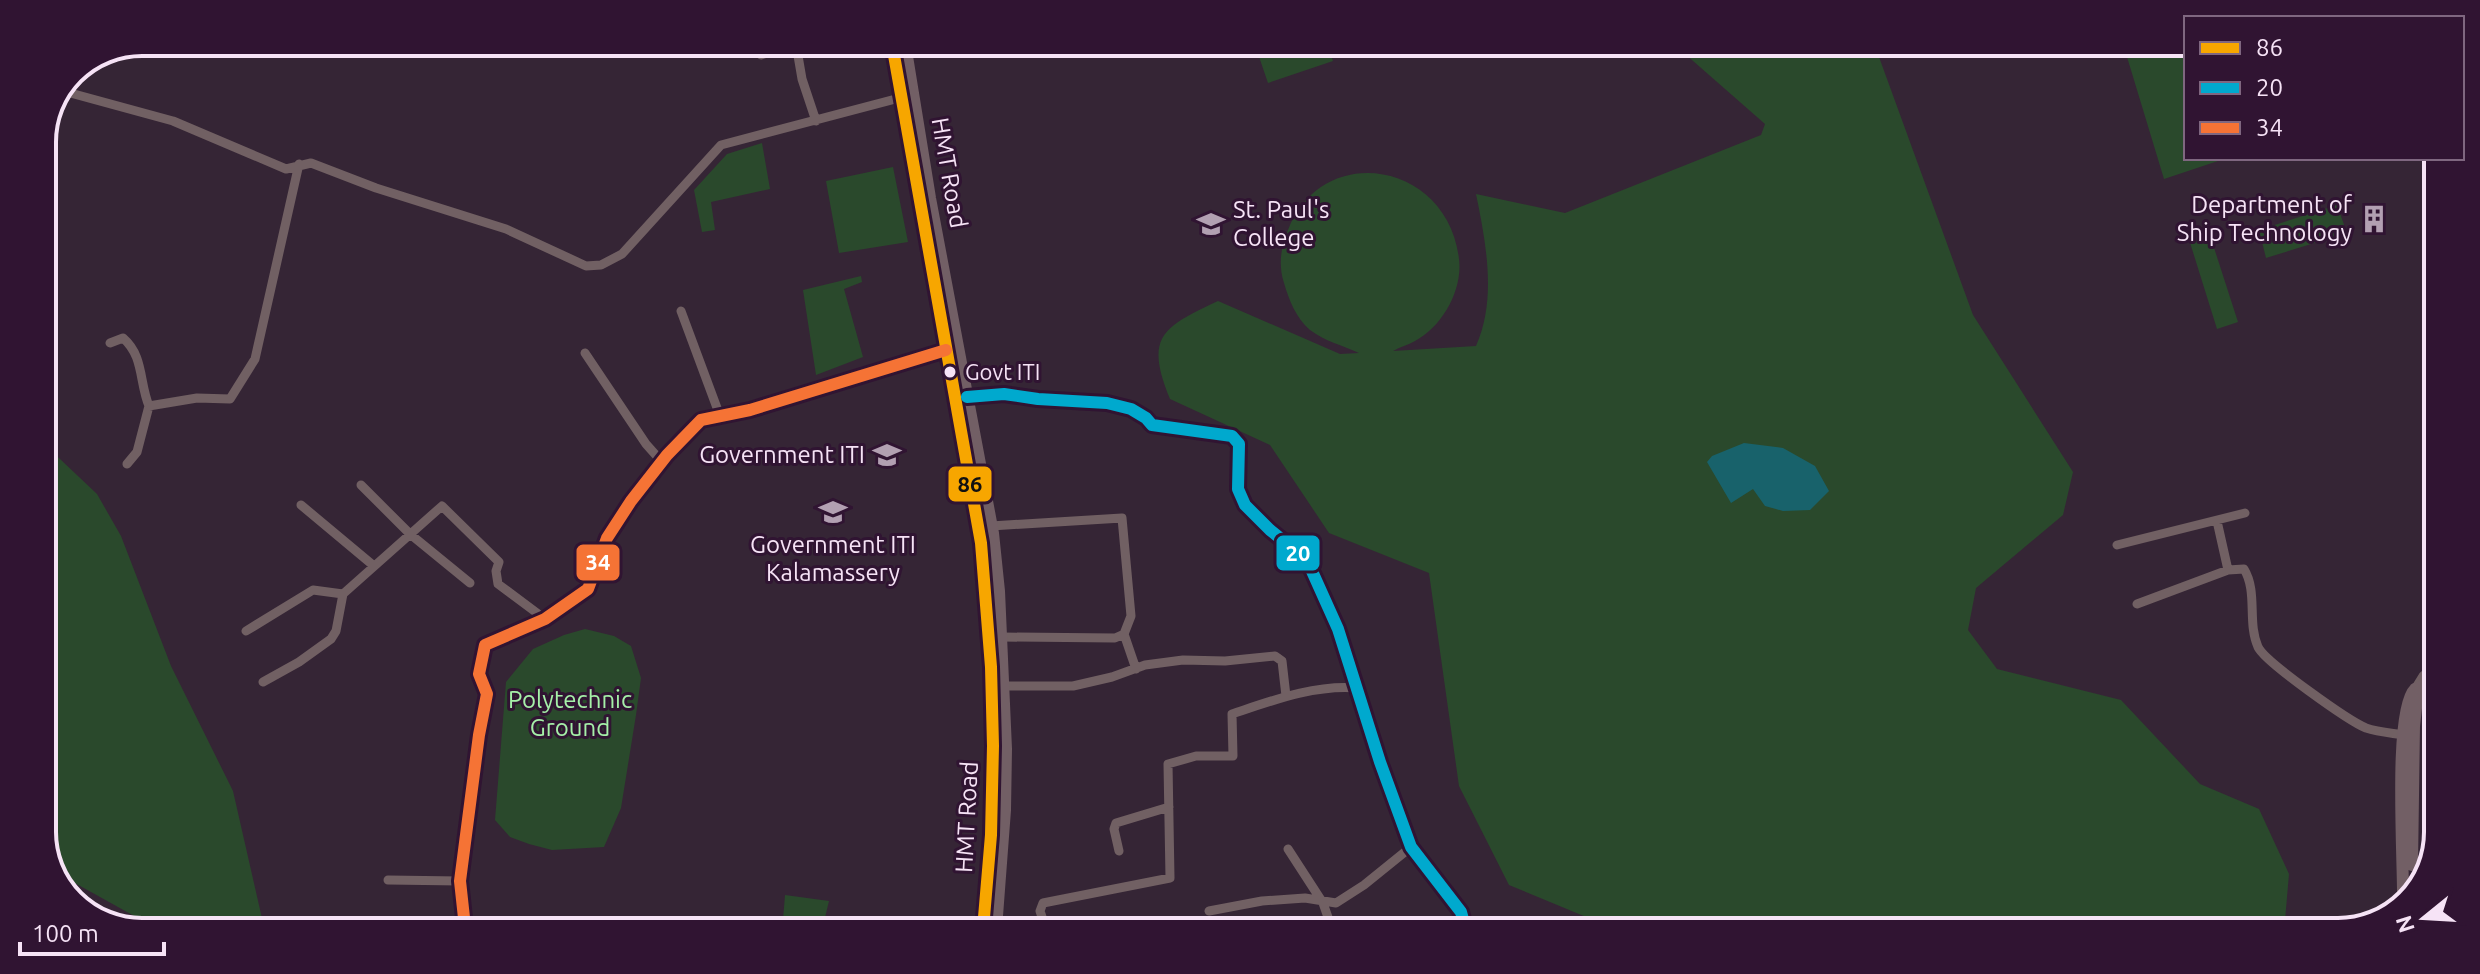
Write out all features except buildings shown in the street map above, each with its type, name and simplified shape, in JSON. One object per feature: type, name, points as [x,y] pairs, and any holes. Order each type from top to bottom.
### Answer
[{"type":"main road","name":"HMT Road","points":[[895,56],[907,96],[946,315],[967,397],[991,667],[993,803],[984,918]]},
{"type":"main road","name":"HMT Road","points":[[905,56],[907,96]]},
{"type":"main road","name":"HMT Road","points":[[946,315],[946,350],[991,526],[1002,637],[1005,810],[997,918]]},
{"type":"main road","points":[[2403,878],[2403,735],[2417,699],[2415,689],[2424,685]]},
{"type":"main road","points":[[2410,711],[2413,874]]},
{"type":"street","points":[[797,56],[816,121]]},
{"type":"street","points":[[70,95],[121,105],[173,121],[286,169],[311,163],[376,188],[506,229],[586,266],[601,265],[622,254],[721,145],[907,96]]},
{"type":"street","points":[[149,406],[158,407],[197,398],[230,399],[255,359],[299,164]]},
{"type":"street","points":[[681,311],[720,416]]},
{"type":"street","points":[[110,343],[123,338],[135,348],[149,406],[137,452],[127,464]]},
{"type":"street","points":[[464,918],[460,881],[487,694],[479,674],[485,645],[545,619],[588,589],[607,538],[662,462],[701,420],[750,410],[946,350]]},
{"type":"street","points":[[585,353],[646,444],[662,462]]},
{"type":"street","points":[[967,397],[1004,394],[1107,403],[1131,409],[1152,425],[1232,436],[1239,444],[1238,489],[1245,505],[1307,560],[1338,629],[1380,762],[1411,847],[1463,918]]},
{"type":"street","points":[[361,485],[410,534],[470,583]]},
{"type":"street","points":[[301,505],[374,566]]},
{"type":"street","points":[[263,682],[331,639],[336,631],[343,594],[442,506],[499,562],[496,571],[498,584],[545,619]]},
{"type":"street","points":[[2117,545],[2245,513]]},
{"type":"street","points":[[991,526],[1122,518],[1131,616],[1124,634],[1136,669]]},
{"type":"street","points":[[2217,521],[2228,570]]},
{"type":"street","points":[[2137,604],[2228,570],[2244,569],[2252,628],[2259,650],[2275,666],[2364,727],[2403,735]]},
{"type":"street","points":[[246,631],[313,590],[343,594]]},
{"type":"street","points":[[1002,637],[1115,638],[1124,634]]},
{"type":"street","points":[[1004,686],[1073,686],[1183,660],[1225,661],[1275,656],[1282,661],[1286,696]]},
{"type":"street","points":[[2415,689],[2424,679]]},
{"type":"street","points":[[1042,918],[1040,911],[1043,903],[1170,878],[1168,764],[1196,756],[1233,756],[1232,714],[1286,696],[1340,687],[1358,688]]},
{"type":"street","points":[[1119,851],[1114,829],[1116,823],[1169,807]]},
{"type":"street","points":[[1209,911],[1262,901],[1305,898],[1323,903],[1342,901],[1411,847]]},
{"type":"street","points":[[1288,849],[1323,903],[1328,918]]},
{"type":"street","points":[[388,880],[460,881]]},
{"type":"green space","points":[[1259,56],[1331,56],[1333,61],[1268,83]]},
{"type":"green space","points":[[1687,56],[1879,56],[1973,315],[2073,472],[2063,515],[1976,588],[1968,630],[1997,669],[2121,700],[2200,784],[2259,809],[2289,874],[2285,918],[1589,918],[1509,885],[1459,786],[1429,573],[1329,533],[1270,445],[1170,399],[1159,361],[1159,347],[1164,336],[1184,318],[1218,301],[1340,354],[1359,353],[1322,338],[1305,325],[1288,296],[1282,276],[1282,249],[1288,230],[1305,201],[1328,183],[1355,174],[1382,174],[1409,183],[1433,201],[1450,226],[1459,259],[1458,283],[1449,306],[1434,327],[1393,351],[1476,346],[1486,309],[1488,271],[1476,194],[1565,213],[1761,135],[1765,124]]},
{"type":"green space","points":[[2127,56],[2184,56],[2184,160],[2221,160],[2164,179]]},
{"type":"green space","points":[[762,143],[770,189],[711,202],[715,230],[702,232],[694,190],[727,154]]},
{"type":"green space","points":[[893,167],[908,242],[839,253],[826,181]]},
{"type":"green space","points":[[2337,205],[2347,233],[2266,258],[2259,230]]},
{"type":"green space","points":[[2207,226],[2238,322],[2217,329],[2187,233]]},
{"type":"green space","points":[[861,276],[862,282],[844,289],[863,357],[816,375],[803,290]]},
{"type":"green space","points":[[56,455],[97,494],[121,536],[171,666],[233,791],[262,918],[137,917],[72,882],[58,849]]},
{"type":"green space","name":"Polytechnic Ground","points":[[585,629],[614,636],[631,646],[641,678],[636,715],[621,808],[604,847],[552,850],[510,837],[495,820],[506,682],[533,649]]},
{"type":"green space","points":[[785,895],[829,901],[825,918],[783,918]]},
{"type":"water","points":[[1744,443],[1783,448],[1815,466],[1829,491],[1810,510],[1783,511],[1765,506],[1753,489],[1731,503],[1707,462],[1712,456]]},
{"type":"transit line","name":"86","points":[[894,56],[981,543],[991,667],[993,746],[991,835],[984,918]]},
{"type":"transit line","name":"34","points":[[464,918],[460,881],[487,694],[479,674],[485,645],[545,619],[588,589],[607,538],[631,501],[667,455],[701,420],[750,410],[946,350]]},
{"type":"transit line","name":"20","points":[[967,397],[1004,394],[1107,403],[1131,409],[1152,425],[1232,436],[1239,444],[1238,489],[1245,505],[1307,560],[1338,629],[1380,762],[1411,847],[1463,918]]},
{"type":"place","name":"Department of Ship Technology","points":[[2374,219]]},
{"type":"place","name":"St. Paul's College","points":[[1211,224]]},
{"type":"place","name":"Govt ITI","points":[[950,372]]},
{"type":"place","name":"Government ITI","points":[[887,455]]},
{"type":"place","name":"Government ITI Kalamassery","points":[[833,512]]}]
